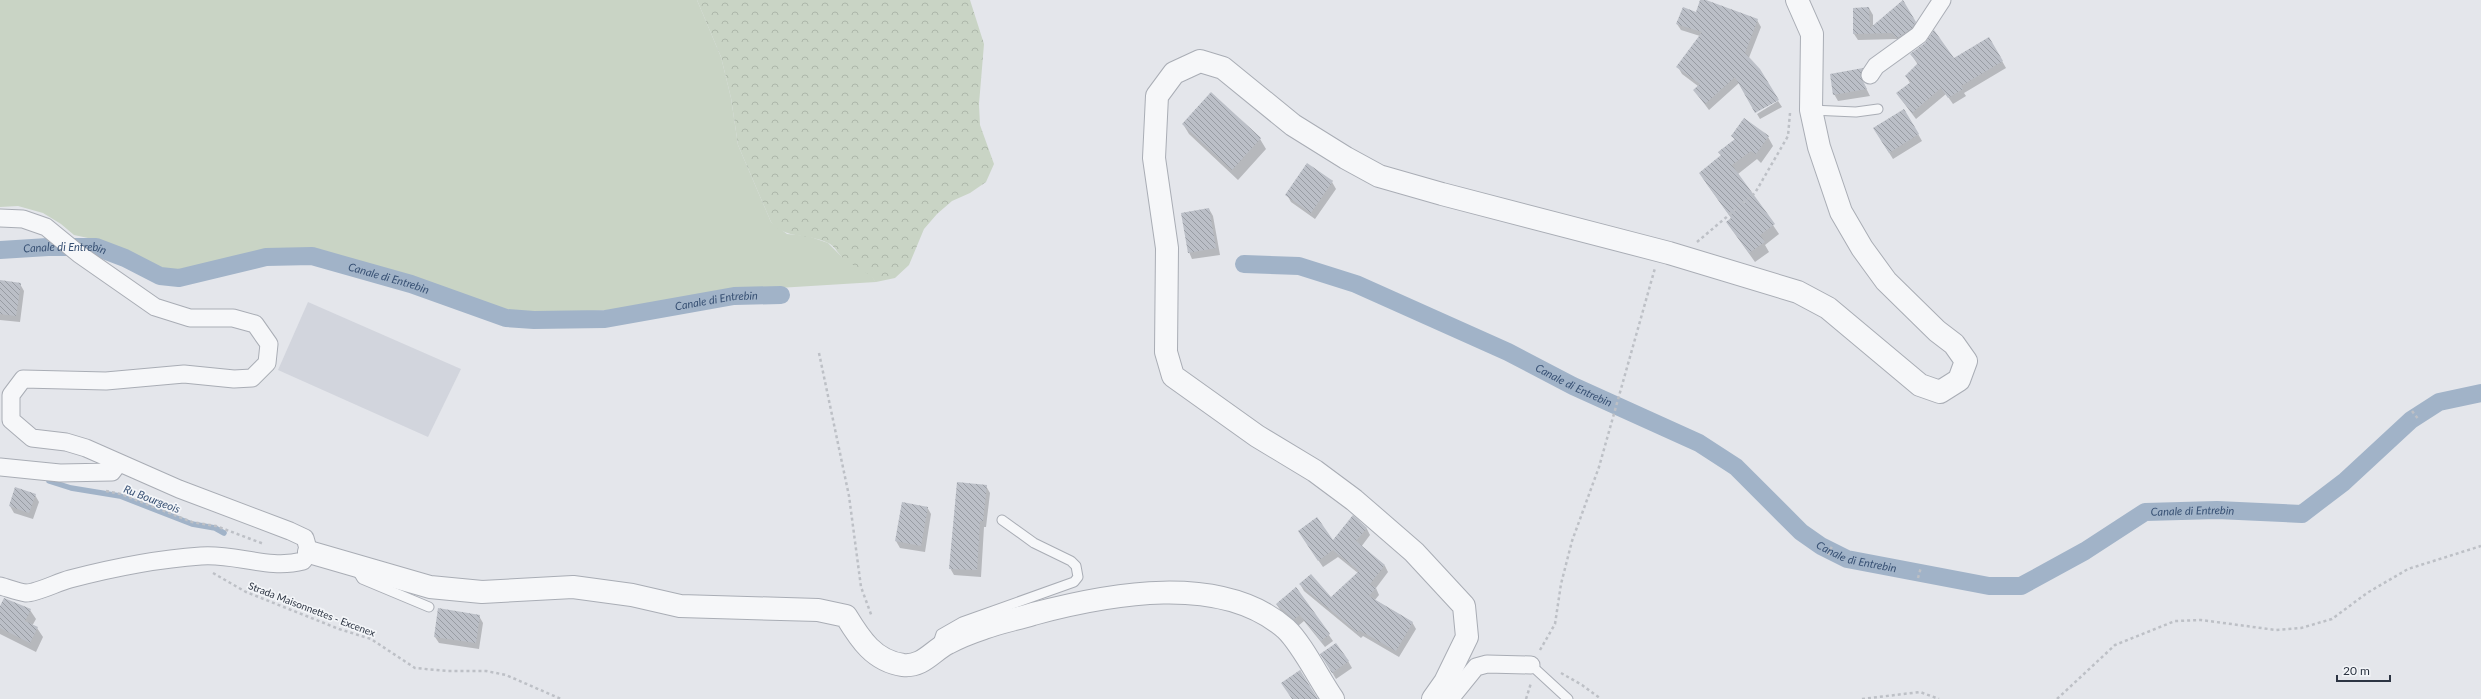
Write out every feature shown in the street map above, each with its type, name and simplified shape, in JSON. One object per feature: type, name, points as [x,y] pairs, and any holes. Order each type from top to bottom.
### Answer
[{"type":"street","points":[[1433,699],[1445,682],[1467,637],[1464,606],[1414,552],[1354,500],[1315,471],[1257,436],[1173,376],[1166,352],[1167,248],[1154,158],[1157,96],[1174,73],[1200,61],[1223,68],[1293,125],[1379,176],[1442,194],[1669,253],[1804,295],[1828,308],[1920,385],[1940,392],[1959,380],[1966,361],[1954,344],[1937,331],[1886,281],[1862,248],[1842,212],[1819,147],[1801,108],[1812,34],[1797,0]]},
{"type":"street","points":[[1870,75],[1876,66],[1919,35],[1942,0]]},
{"type":"street","points":[[0,218],[23,219],[46,227],[64,240],[79,254],[155,307],[190,318],[233,318],[255,324],[269,344],[267,363],[252,378],[184,374],[106,381],[23,379],[11,395],[11,420],[32,438],[66,442],[305,538],[309,552],[303,562],[292,564],[276,564],[226,556],[202,555],[160,560],[70,579],[27,593],[0,586]]},
{"type":"street","points":[[0,467],[60,473],[112,472],[118,464]]},
{"type":"street","points":[[309,552],[430,587],[482,592],[573,587],[632,595],[680,606],[818,610],[846,616],[858,635],[876,656],[904,665],[925,661],[946,643],[984,628],[1103,597],[1154,593],[1202,594],[1242,605],[1261,614],[1287,630],[1333,699]]},
{"type":"street","points":[[1450,699],[1476,667],[1487,664],[1531,665]]},
{"type":"lane","points":[[1801,108],[1856,112],[1878,108]]},
{"type":"lane","points":[[936,652],[941,634],[962,622],[1074,582],[1078,577],[1078,571],[1071,561],[1034,543],[1002,520]]},
{"type":"lane","points":[[353,564],[362,579],[429,607]]},
{"type":"lane","points":[[1531,665],[1568,699]]},
{"type":"path","points":[[1526,699],[1532,674],[1531,665],[1555,624],[1561,584],[1572,541],[1599,467],[1653,273],[1658,263],[1669,253],[1696,243],[1755,193],[1788,136],[1801,108]]},
{"type":"path","points":[[819,353],[849,496],[861,587],[874,624]]},
{"type":"path","points":[[2412,410],[2419,420]]},
{"type":"path","points":[[105,490],[121,494],[192,522],[216,526],[266,544]]},
{"type":"path","points":[[1828,556],[1832,546]]},
{"type":"path","points":[[2057,699],[2115,645],[2175,621],[2201,620],[2276,630],[2301,628],[2332,619],[2367,593],[2408,569],[2481,546]]},
{"type":"path","name":"Strada Maisonnettes - Excenex","points":[[202,555],[214,574],[246,592],[371,639],[415,668],[448,671],[486,671],[506,675],[561,699]]},
{"type":"path","points":[[1918,578],[1921,567]]},
{"type":"path","points":[[1862,699],[1920,692],[1939,699]]},
{"type":"shaded area","points":[[308,302],[461,369],[428,437],[278,370]]},
{"type":"green space","points":[[0,0],[697,0],[721,57],[731,98],[738,145],[771,222],[787,234],[808,236],[828,243],[842,257],[869,273],[876,282],[747,290],[648,307],[539,315],[510,314],[487,309],[445,290],[320,254],[288,252],[256,256],[197,271],[173,275],[155,270],[102,241],[74,235],[61,224],[43,213],[18,206],[0,207]]},
{"type":"green space","points":[[697,0],[970,0],[984,44],[979,104],[980,125],[994,164],[986,182],[970,193],[952,201],[937,214],[924,229],[909,265],[895,278],[876,282],[864,271],[843,258],[830,244],[821,240],[791,234],[777,228],[771,222],[738,145],[731,98],[721,57]]},
{"type":"building","points":[[1700,0],[1706,0],[1758,19],[1745,53],[1760,69],[1779,100],[1755,113],[1735,77],[1705,104],[1693,90],[1700,84],[1676,67],[1702,32],[1676,24],[1683,7],[1696,12]]},
{"type":"building","points":[[1903,0],[1916,22],[1912,28],[1897,38],[1892,33],[1853,34],[1853,8],[1869,7],[1870,28]]},
{"type":"building","points":[[1934,30],[1954,58],[1989,37],[2003,61],[1961,86],[1963,89],[1948,98],[1941,88],[1912,113],[1896,93],[1911,82],[1905,76],[1918,63],[1910,54],[1925,43]]},
{"type":"building","points":[[1863,68],[1860,75],[1867,89],[1833,95],[1830,74]]},
{"type":"building","points":[[1211,92],[1261,138],[1232,170],[1182,124]]},
{"type":"building","points":[[1904,109],[1919,134],[1889,153],[1873,128]]},
{"type":"building","points":[[1744,118],[1769,136],[1756,154],[1751,151],[1732,165],[1775,224],[1760,235],[1765,242],[1749,253],[1726,222],[1731,218],[1699,173],[1721,155],[1718,152],[1735,139],[1731,136]]},
{"type":"building","points":[[1307,163],[1333,181],[1311,213],[1285,195]]},
{"type":"building","points":[[1209,208],[1216,248],[1188,253],[1181,213]]},
{"type":"building","points":[[0,280],[21,283],[16,316],[0,314]]},
{"type":"building","points":[[957,482],[987,485],[983,521],[980,521],[977,570],[949,569]]},
{"type":"building","points":[[15,487],[36,494],[29,513],[9,506]]},
{"type":"building","points":[[902,502],[928,507],[921,546],[895,541]]},
{"type":"building","points":[[1353,515],[1367,528],[1356,541],[1385,565],[1370,584],[1376,588],[1369,596],[1413,622],[1396,651],[1359,630],[1357,632],[1299,584],[1311,574],[1331,597],[1359,571],[1333,550],[1318,561],[1298,531],[1317,517],[1333,540]]},
{"type":"building","points":[[1296,587],[1330,634],[1321,641],[1300,615],[1294,619],[1276,604]]},
{"type":"building","points":[[4,598],[31,609],[25,621],[38,627],[30,643],[0,628],[0,606]]},
{"type":"building","points":[[438,608],[480,615],[476,643],[434,637]]},
{"type":"building","points":[[1336,643],[1349,661],[1332,673],[1320,654]]},
{"type":"building","points":[[1300,670],[1318,699],[1292,699],[1281,683]]},
{"type":"waterway","name":"Canale di Entrebin","points":[[0,250],[48,247],[96,247],[125,258],[160,276],[179,278],[266,257],[312,256],[411,284],[506,318],[534,320],[605,319],[734,296],[781,295]]},
{"type":"waterway","name":"Canale di Entrebin","points":[[1244,264],[1299,266],[1356,284],[1508,352],[1573,386],[1699,443],[1736,467],[1801,532],[1821,546],[1847,559],[1989,586],[2021,586],[2085,551],[2145,512],[2217,510],[2302,514],[2344,482],[2411,420],[2439,402],[2481,393]]},
{"type":"waterway","name":"Ru Bourgeois","points":[[49,481],[71,488],[120,496],[192,524],[215,528],[224,533]]}]
